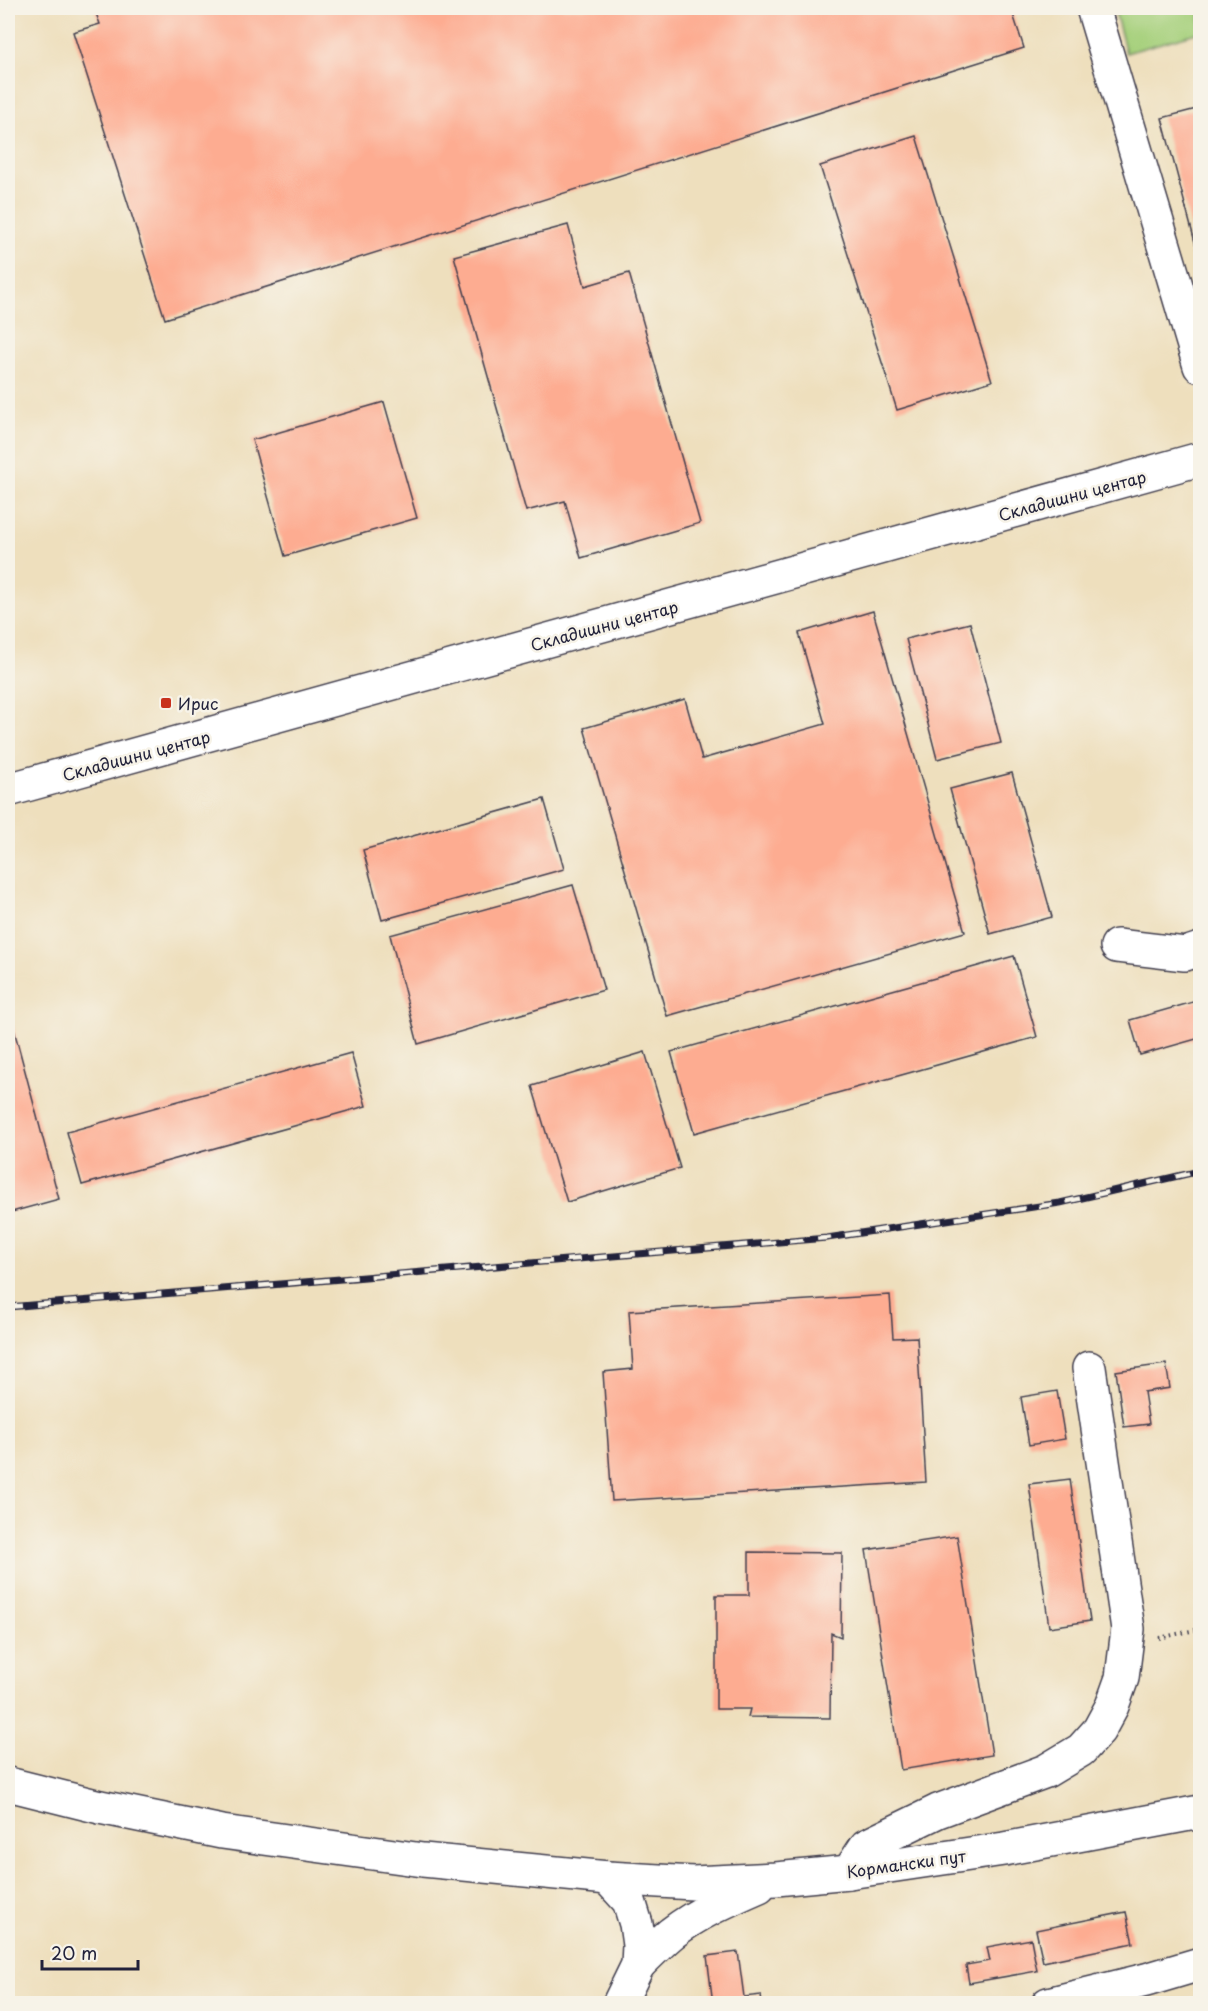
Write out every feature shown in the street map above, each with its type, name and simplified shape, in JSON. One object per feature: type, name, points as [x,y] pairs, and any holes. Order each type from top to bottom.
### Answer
[{"type":"street","points":[[1093,8],[1200,366]]},
{"type":"street","name":"Складишни центар","points":[[8,790],[1200,459]]},
{"type":"street","points":[[1117,946],[1185,954],[1200,949]]},
{"type":"street","points":[[849,1872],[867,1846],[938,1811],[1046,1771],[1081,1750],[1099,1730],[1112,1706],[1122,1678],[1128,1629],[1089,1368]]},
{"type":"street","name":"Кормански пут","points":[[8,1784],[100,1807],[222,1832],[423,1860],[608,1878],[693,1882],[776,1879],[849,1872],[1004,1849],[1200,1812]]},
{"type":"street","points":[[608,1878],[629,1901],[636,1924],[638,1965]]},
{"type":"street","points":[[622,2002],[638,1965],[672,1933],[731,1898],[776,1879]]},
{"type":"street","points":[[1048,2004],[1148,1992],[1200,1964]]},
{"type":"green space","points":[[1114,8],[1200,8],[1200,32],[1126,53]]},
{"type":"building","points":[[94,8],[1011,8],[1024,48],[165,319],[73,32],[100,24]]},
{"type":"building","points":[[1200,108],[1200,261],[1162,118]]},
{"type":"building","points":[[916,136],[992,381],[897,410],[820,166]]},
{"type":"building","points":[[568,225],[585,286],[629,273],[700,523],[581,558],[565,501],[526,511],[454,256]]},
{"type":"building","points":[[384,402],[417,518],[285,556],[252,440]]},
{"type":"building","points":[[873,611],[965,932],[667,1016],[584,728],[685,699],[702,759],[825,724],[799,633]]},
{"type":"building","points":[[970,623],[1001,743],[937,759],[906,639]]},
{"type":"building","points":[[1012,773],[1052,917],[990,934],[950,789]]},
{"type":"building","points":[[544,799],[564,869],[382,920],[363,850]]},
{"type":"building","points":[[573,885],[604,990],[418,1044],[390,935]]},
{"type":"building","points":[[1014,956],[1037,1037],[694,1133],[671,1052]]},
{"type":"building","points":[[1200,1000],[1200,1038],[1140,1055],[1130,1020]]},
{"type":"building","points":[[8,1007],[59,1199],[8,1213]]},
{"type":"building","points":[[645,1052],[680,1168],[567,1202],[532,1086]]},
{"type":"building","points":[[351,1053],[366,1106],[82,1185],[67,1132]]},
{"type":"building","points":[[890,1295],[893,1338],[917,1337],[926,1482],[612,1501],[603,1372],[633,1369],[629,1311]]},
{"type":"building","points":[[1166,1364],[1170,1388],[1144,1392],[1149,1424],[1124,1427],[1116,1371]]},
{"type":"building","points":[[1057,1391],[1065,1439],[1029,1445],[1021,1397]]},
{"type":"building","points":[[1070,1479],[1090,1621],[1049,1627],[1029,1484]]},
{"type":"building","points":[[957,1536],[992,1755],[901,1770],[866,1550]]},
{"type":"building","points":[[749,1552],[842,1553],[841,1637],[831,1633],[830,1718],[748,1717],[750,1709],[716,1709],[716,1595],[749,1595]]},
{"type":"building","points":[[1126,1912],[1133,1943],[1043,1962],[1036,1930]]},
{"type":"building","points":[[1031,1939],[1037,1971],[969,1983],[966,1965],[990,1961],[987,1947]]},
{"type":"building","points":[[738,1952],[744,1997],[761,1995],[762,2004],[713,2004],[707,1956]]},
{"type":"railway","points":[[8,1307],[827,1238],[1060,1203],[1200,1171]]},
{"type":"place","name":"Ирис","points":[[166,703]]}]
